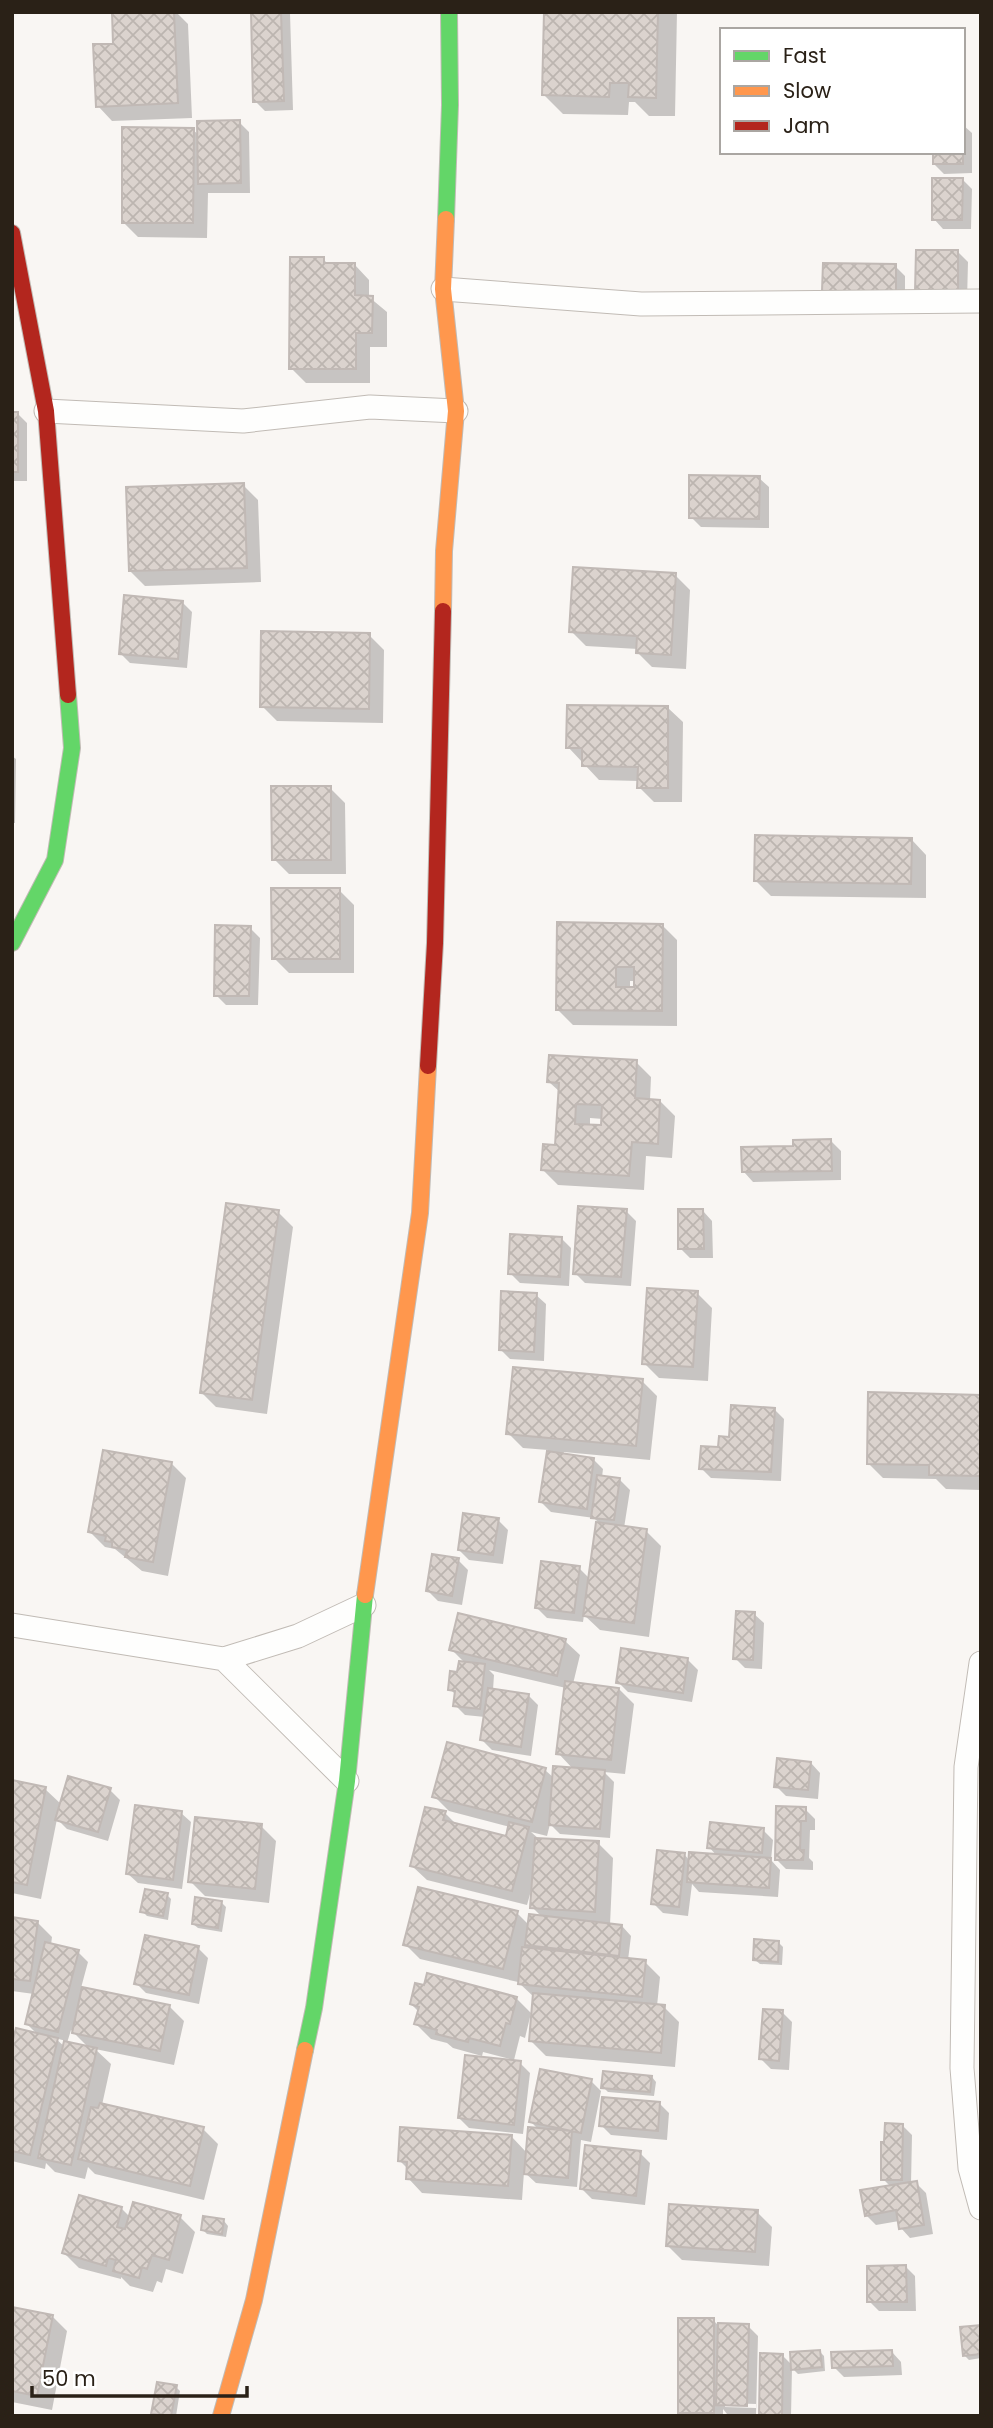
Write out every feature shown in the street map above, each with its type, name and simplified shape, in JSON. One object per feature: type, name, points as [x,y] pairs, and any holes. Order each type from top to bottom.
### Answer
[{"type":"street","points":[[221,2416],[254,2300],[314,2008],[347,1781],[364,1605],[420,1213],[435,943],[444,551],[456,411],[443,289],[450,105],[449,12]]},
{"type":"street","points":[[12,233],[46,411],[72,748],[55,860],[12,943]]},
{"type":"street","points":[[443,289],[641,304],[981,301]]},
{"type":"street","points":[[46,411],[243,421],[370,407],[456,411]]},
{"type":"street","points":[[12,1625],[224,1659],[298,1636],[364,1605]]},
{"type":"street","points":[[224,1659],[347,1781]]},
{"type":"street","points":[[981,1663],[965,1767],[962,2068],[970,2168],[981,2208]]},
{"type":"building","points":[[112,12],[174,12],[178,103],[96,107],[93,44],[113,44]]},
{"type":"building","points":[[251,12],[281,12],[284,101],[253,102]]},
{"type":"building","points":[[544,12],[658,12],[656,98],[628,97],[629,83],[610,83],[609,97],[542,95]]},
{"type":"building","points":[[240,120],[241,183],[198,184],[197,121]]},
{"type":"building","points":[[122,127],[194,128],[193,223],[122,223]]},
{"type":"building","points":[[933,154],[963,154],[963,164],[933,164]]},
{"type":"building","points":[[932,178],[963,178],[962,220],[932,220]]},
{"type":"building","points":[[916,250],[958,250],[958,292],[915,292]]},
{"type":"building","points":[[290,257],[324,257],[324,263],[355,263],[355,295],[373,296],[372,333],[356,333],[356,369],[289,369]]},
{"type":"building","points":[[823,263],[896,264],[896,292],[822,291]]},
{"type":"building","points":[[12,412],[18,412],[18,472],[12,472]]},
{"type":"building","points":[[689,475],[760,476],[759,519],[689,518]]},
{"type":"building","points":[[244,483],[247,568],[129,571],[126,487]]},
{"type":"building","points":[[573,567],[676,573],[671,655],[636,653],[637,636],[569,632]]},
{"type":"building","points":[[124,595],[183,601],[178,659],[119,654]]},
{"type":"building","points":[[261,631],[370,633],[369,709],[260,707]]},
{"type":"building","points":[[567,705],[668,706],[668,788],[637,788],[638,767],[582,766],[582,748],[566,748]]},
{"type":"building","points":[[271,786],[331,786],[331,860],[272,860]]},
{"type":"building","points":[[755,835],[912,838],[911,884],[754,881]]},
{"type":"building","points":[[271,888],[340,888],[340,959],[272,959]]},
{"type":"building","points":[[557,922],[663,924],[662,1011],[556,1010]],"holes":[[[616,967],[634,967],[634,987],[616,987]]]},
{"type":"building","points":[[215,925],[251,926],[249,996],[214,996]]},
{"type":"building","points":[[549,1055],[637,1060],[635,1098],[660,1100],[658,1144],[632,1142],[629,1176],[541,1170],[543,1144],[555,1145],[559,1083],[547,1082]],"holes":[[[576,1104],[602,1105],[601,1125],[575,1124]]]},
{"type":"building","points":[[831,1139],[832,1171],[742,1172],[741,1147],[793,1146],[793,1140]]},
{"type":"building","points":[[226,1203],[279,1210],[252,1400],[200,1393]]},
{"type":"building","points":[[578,1206],[627,1209],[621,1277],[573,1274]]},
{"type":"building","points":[[678,1209],[703,1209],[704,1249],[678,1249]]},
{"type":"building","points":[[510,1234],[562,1237],[560,1277],[508,1274]]},
{"type":"building","points":[[647,1288],[698,1291],[693,1367],[642,1364]]},
{"type":"building","points":[[501,1291],[537,1293],[534,1352],[499,1350]]},
{"type":"building","points":[[513,1367],[643,1379],[636,1446],[506,1434]]},
{"type":"building","points":[[868,1392],[981,1395],[981,1476],[929,1475],[929,1465],[867,1464]]},
{"type":"building","points":[[731,1405],[775,1408],[771,1472],[699,1469],[701,1446],[718,1447],[719,1436],[729,1437]]},
{"type":"building","points":[[103,1450],[172,1462],[153,1562],[125,1557],[127,1550],[112,1547],[112,1542],[105,1541],[106,1536],[88,1532]]},
{"type":"building","points":[[547,1451],[594,1458],[587,1509],[539,1502]]},
{"type":"building","points":[[597,1475],[620,1478],[614,1520],[591,1518]]},
{"type":"building","points":[[463,1513],[499,1518],[493,1555],[458,1550]]},
{"type":"building","points":[[596,1522],[647,1529],[634,1623],[583,1616]]},
{"type":"building","points":[[432,1554],[459,1558],[452,1596],[426,1591]]},
{"type":"building","points":[[541,1561],[580,1566],[574,1613],[535,1608]]},
{"type":"building","points":[[736,1611],[755,1612],[753,1660],[733,1659]]},
{"type":"building","points":[[458,1613],[566,1639],[557,1676],[449,1650]]},
{"type":"building","points":[[621,1648],[688,1658],[683,1693],[616,1683]]},
{"type":"building","points":[[459,1661],[485,1664],[480,1709],[453,1706],[455,1691],[448,1690],[450,1671],[457,1672]]},
{"type":"building","points":[[565,1681],[619,1688],[611,1760],[556,1754]]},
{"type":"building","points":[[488,1688],[529,1694],[521,1747],[480,1740]]},
{"type":"building","points":[[447,1742],[546,1768],[532,1822],[432,1797]]},
{"type":"building","points":[[777,1758],[811,1762],[808,1790],[774,1787]]},
{"type":"building","points":[[553,1766],[605,1770],[600,1829],[549,1825]]},
{"type":"building","points":[[68,1776],[111,1788],[98,1832],[55,1820]]},
{"type":"building","points":[[12,1780],[46,1787],[27,1885],[12,1882]]},
{"type":"building","points":[[135,1805],[182,1811],[173,1880],[126,1874]]},
{"type":"building","points":[[776,1806],[806,1807],[806,1821],[801,1821],[800,1850],[804,1850],[803,1860],[775,1860]]},
{"type":"building","points":[[425,1807],[446,1811],[443,1820],[506,1836],[509,1822],[529,1827],[512,1891],[410,1866]]},
{"type":"building","points":[[195,1817],[262,1824],[255,1889],[188,1882]]},
{"type":"building","points":[[710,1822],[764,1828],[762,1853],[707,1848]]},
{"type":"building","points":[[535,1838],[599,1841],[595,1912],[530,1908]]},
{"type":"building","points":[[657,1850],[685,1853],[679,1907],[651,1904]]},
{"type":"building","points":[[689,1852],[771,1858],[769,1888],[687,1882]]},
{"type":"building","points":[[418,1887],[518,1911],[503,1969],[403,1945]]},
{"type":"building","points":[[145,1889],[168,1893],[163,1916],[140,1912]]},
{"type":"building","points":[[195,1897],[222,1901],[218,1928],[192,1924]]},
{"type":"building","points":[[529,1914],[622,1925],[619,1956],[525,1945]]},
{"type":"building","points":[[12,1917],[38,1921],[30,1981],[12,1979]]},
{"type":"building","points":[[145,1935],[199,1946],[189,1995],[134,1984]]},
{"type":"building","points":[[754,1939],[779,1941],[778,1962],[753,1960]]},
{"type":"building","points":[[45,1942],[79,1950],[58,2032],[25,2024]]},
{"type":"building","points":[[522,1947],[646,1960],[642,1997],[518,1984]]},
{"type":"building","points":[[427,1973],[517,1997],[510,2024],[506,2023],[500,2046],[469,2038],[468,2042],[436,2034],[437,2030],[414,2024],[419,2007],[410,2004],[415,1983],[424,1985]]},
{"type":"building","points":[[82,1987],[170,2005],[160,2051],[72,2033]]},
{"type":"building","points":[[533,1993],[665,2005],[661,2053],[529,2041]]},
{"type":"building","points":[[763,2009],[783,2010],[779,2061],[759,2059]]},
{"type":"building","points":[[16,2028],[58,2038],[30,2155],[12,2151],[12,2043]]},
{"type":"building","points":[[64,2041],[97,2048],[71,2165],[38,2158]]},
{"type":"building","points":[[465,2055],[521,2061],[514,2125],[458,2118]]},
{"type":"building","points":[[540,2069],[592,2079],[581,2133],[529,2122]]},
{"type":"building","points":[[603,2071],[652,2076],[650,2092],[601,2088]]},
{"type":"building","points":[[602,2097],[660,2102],[658,2131],[599,2126]]},
{"type":"building","points":[[100,2103],[204,2127],[190,2186],[78,2159],[91,2107],[98,2108]]},
{"type":"building","points":[[885,2123],[903,2124],[902,2180],[881,2180],[881,2142],[884,2142]]},
{"type":"building","points":[[400,2127],[512,2135],[508,2186],[406,2179],[407,2162],[398,2161]]},
{"type":"building","points":[[528,2127],[572,2131],[568,2178],[524,2174]]},
{"type":"building","points":[[585,2145],[641,2151],[636,2196],[580,2189]]},
{"type":"building","points":[[917,2181],[924,2225],[899,2229],[896,2210],[865,2216],[860,2190]]},
{"type":"building","points":[[79,2195],[122,2207],[117,2227],[125,2229],[133,2202],[181,2215],[169,2260],[152,2255],[147,2269],[142,2267],[139,2278],[113,2271],[116,2260],[108,2258],[106,2266],[62,2253]]},
{"type":"building","points":[[669,2204],[758,2210],[755,2252],[666,2246]]},
{"type":"building","points":[[203,2216],[224,2219],[222,2234],[201,2230]]},
{"type":"building","points":[[906,2265],[907,2302],[867,2302],[867,2266]]},
{"type":"building","points":[[12,2307],[53,2315],[37,2396],[12,2391]]},
{"type":"building","points":[[678,2318],[714,2318],[714,2413],[678,2413]]},
{"type":"building","points":[[718,2323],[749,2324],[747,2406],[716,2405]]},
{"type":"building","points":[[981,2325],[981,2354],[963,2356],[960,2327]]},
{"type":"building","points":[[820,2350],[822,2367],[791,2370],[790,2352]]},
{"type":"building","points":[[892,2350],[893,2366],[832,2368],[831,2352]]},
{"type":"building","points":[[760,2353],[783,2354],[782,2416],[759,2416]]},
{"type":"building","points":[[157,2382],[177,2385],[171,2416],[151,2414]]},
{"type":"traffic: fast","points":[[446,219],[450,105],[449,12]]},
{"type":"traffic: fast","points":[[12,943],[55,860],[72,748],[68,695]]},
{"type":"traffic: fast","points":[[305,2050],[314,2008],[347,1781],[365,1595]]},
{"type":"traffic: slow","points":[[443,611],[444,551],[456,411],[443,289],[446,219]]},
{"type":"traffic: slow","points":[[365,1595],[420,1213],[428,1066]]},
{"type":"traffic: slow","points":[[221,2416],[254,2300],[305,2050]]},
{"type":"traffic: jam","points":[[12,233],[46,411],[68,695]]},
{"type":"traffic: jam","points":[[428,1066],[435,943],[443,611]]}]
